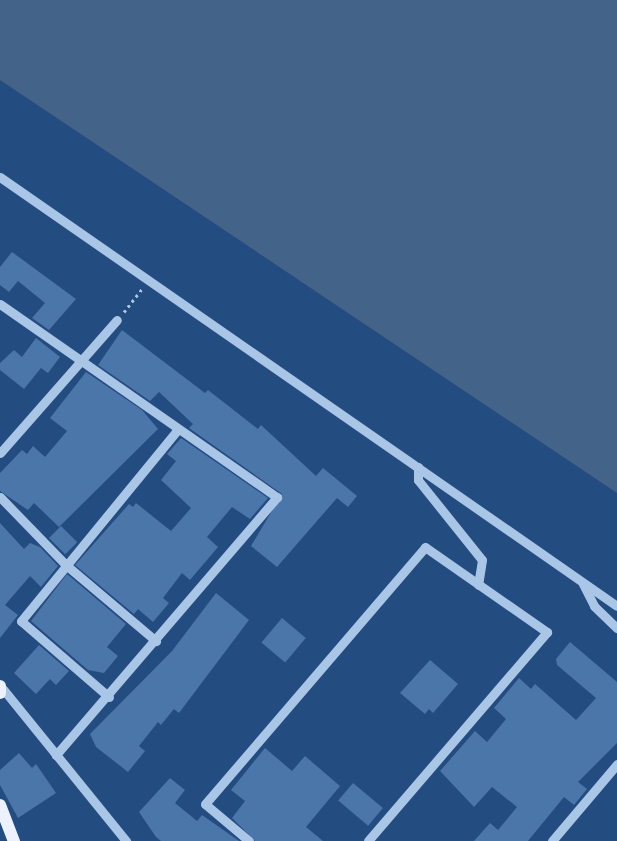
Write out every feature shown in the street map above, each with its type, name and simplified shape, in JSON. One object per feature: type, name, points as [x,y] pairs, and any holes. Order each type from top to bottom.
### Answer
[{"type":"main road","points":[[0,805],[14,841]]},
{"type":"street","points":[[0,177],[617,606]]},
{"type":"street","points":[[0,304],[277,498],[109,697],[56,755]]},
{"type":"street","points":[[0,452],[117,320]]},
{"type":"street","points":[[109,697],[21,621],[178,429]]},
{"type":"street","points":[[418,467],[418,480],[482,560],[478,585]]},
{"type":"street","points":[[0,497],[66,565],[156,641]]},
{"type":"street","points":[[249,841],[205,804],[425,547],[546,632],[368,841]]},
{"type":"street","points":[[581,582],[594,606],[617,628]]},
{"type":"street","points":[[1,689],[126,841]]},
{"type":"street","points":[[552,841],[617,764]]},
{"type":"path","points":[[117,320],[148,281]]},
{"type":"water","points":[[0,0],[617,0],[617,493],[0,80]]},
{"type":"building","points":[[12,252],[76,299],[49,330],[32,318],[45,303],[18,281],[9,292],[0,285],[0,267]]},
{"type":"building","points":[[122,330],[205,393],[208,390],[258,429],[261,425],[316,476],[323,468],[357,496],[348,507],[337,498],[277,567],[251,546],[282,494],[189,428],[193,424],[159,392],[150,401],[98,365]]},
{"type":"building","points":[[36,338],[60,357],[48,373],[41,368],[24,389],[0,370],[0,363],[14,350],[22,357]]},
{"type":"building","points":[[86,372],[142,410],[158,429],[59,527],[34,503],[28,510],[0,491],[0,473],[22,450],[27,454],[33,446],[45,457],[67,431],[50,418]]},
{"type":"building","points":[[181,438],[268,498],[250,519],[232,507],[207,537],[218,547],[190,580],[182,573],[163,598],[169,603],[153,622],[138,609],[134,614],[75,565],[129,504],[133,507],[136,503],[171,531],[191,508],[161,480],[176,461],[167,454]]},
{"type":"building","points":[[0,523],[24,549],[30,543],[40,547],[58,566],[41,587],[30,576],[5,605],[18,615],[0,638]]},
{"type":"building","points":[[61,526],[77,542],[65,554],[49,538]]},
{"type":"building","points":[[67,574],[126,624],[107,647],[118,656],[104,673],[88,670],[31,621]]},
{"type":"building","points":[[216,593],[249,620],[179,713],[174,709],[161,725],[158,722],[139,746],[145,751],[128,772],[96,747],[90,734],[172,651]]},
{"type":"building","points":[[282,618],[306,638],[285,662],[261,643]]},
{"type":"building","points":[[570,642],[617,682],[617,743],[578,782],[587,789],[574,805],[564,797],[528,841],[474,841],[490,823],[498,830],[517,807],[492,787],[474,807],[440,771],[475,731],[487,742],[506,719],[494,708],[519,678],[531,689],[535,684],[576,720],[596,698],[557,665],[556,659]]},
{"type":"building","points":[[39,645],[69,671],[56,685],[50,679],[36,694],[14,673]]},
{"type":"building","points":[[430,660],[458,684],[433,713],[429,709],[425,714],[400,693]]},
{"type":"building","points":[[265,748],[292,771],[305,756],[340,786],[306,827],[323,841],[255,841],[232,818],[245,801],[231,790]]},
{"type":"building","points":[[19,753],[32,768],[36,764],[56,793],[18,818],[0,785],[0,770]]},
{"type":"building","points":[[170,778],[185,790],[175,803],[197,821],[202,815],[239,841],[161,841],[156,837],[139,812]]},
{"type":"building","points":[[353,783],[383,808],[368,826],[338,801]]}]
